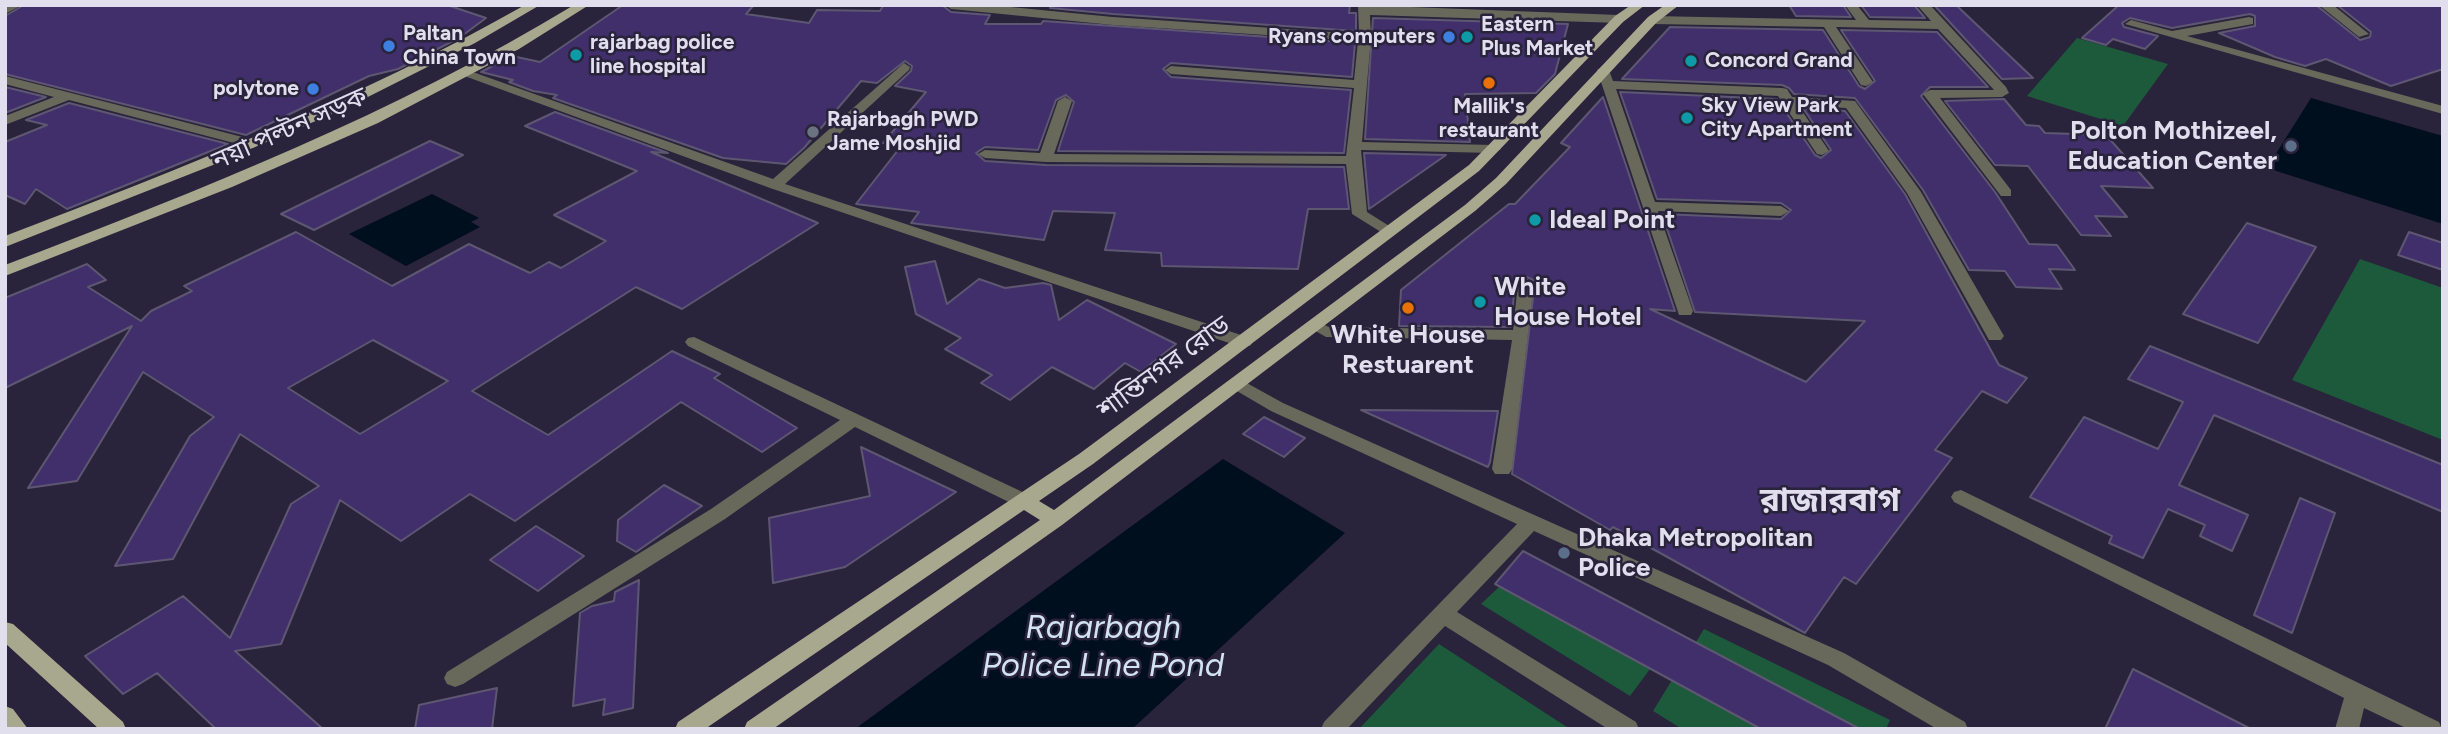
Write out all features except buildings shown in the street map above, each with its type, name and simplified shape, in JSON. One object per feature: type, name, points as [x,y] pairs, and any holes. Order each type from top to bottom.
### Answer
[{"type":"main road","name":"নয়া পল্টন সড়ক","points":[[5,242],[253,144],[434,61],[534,5]]},
{"type":"main road","name":"নয়া পল্টন সড়ক","points":[[5,271],[220,187],[465,74],[583,5]]},
{"type":"main road","name":"শান্তিনগর রোড","points":[[686,729],[1024,501],[1210,368],[1474,168],[1619,19],[1639,5]]},
{"type":"main road","name":"শান্তিনগর রোড","points":[[755,729],[1055,520],[1470,208],[1606,77],[1653,20],[1673,5]]},
{"type":"main road","points":[[1210,368],[1236,383]]},
{"type":"main road","points":[[1024,501],[1055,520]]},
{"type":"main road","points":[[5,631],[115,729]]},
{"type":"main road","points":[[5,716],[18,729]]},
{"type":"street","points":[[5,10],[16,5]]},
{"type":"street","points":[[951,5],[1113,21],[1365,38]]},
{"type":"street","points":[[1851,5],[1866,25]]},
{"type":"street","points":[[1923,5],[2002,93],[1930,94],[1931,99],[2006,192]]},
{"type":"street","points":[[2325,5],[2363,34]]},
{"type":"street","points":[[1389,232],[1360,214],[1353,153],[1365,38],[1364,8],[1619,19]]},
{"type":"street","points":[[1653,20],[1942,25]]},
{"type":"street","points":[[2172,35],[2249,21]]},
{"type":"street","points":[[1828,24],[1866,82]]},
{"type":"street","points":[[2131,24],[2443,110]]},
{"type":"street","points":[[775,185],[904,67]]},
{"type":"street","points":[[1171,70],[1359,84]]},
{"type":"street","points":[[465,74],[775,185],[1244,342]]},
{"type":"street","points":[[1685,311],[1606,77],[1778,91],[1790,100],[1822,151]]},
{"type":"street","points":[[5,80],[253,144]]},
{"type":"street","points":[[5,121],[68,96]]},
{"type":"street","points":[[1790,100],[1850,104],[1914,192],[1995,336]]},
{"type":"street","points":[[1046,158],[1065,101]]},
{"type":"street","points":[[985,154],[1046,158],[1494,149]]},
{"type":"street","points":[[1651,206],[1781,211]]},
{"type":"street","points":[[1502,469],[1526,283]]},
{"type":"street","points":[[1313,325],[1326,332],[1521,335]]},
{"type":"street","points":[[694,342],[1024,501]]},
{"type":"street","points":[[1236,383],[1277,407],[1836,659],[1956,729]]},
{"type":"street","points":[[455,678],[568,604],[720,513],[796,456],[855,419]]},
{"type":"street","points":[[1961,497],[2431,729]]},
{"type":"street","points":[[1332,729],[1532,521]]},
{"type":"street","points":[[1443,614],[1628,729]]},
{"type":"street","points":[[2347,729],[2357,694]]},
{"type":"green space","points":[[2077,38],[2168,64],[2123,126],[2027,96]]},
{"type":"green space","points":[[2360,259],[2443,288],[2443,440],[2292,380]]},
{"type":"green space","points":[[1499,587],[1650,669],[1630,696],[1481,604]]},
{"type":"green space","points":[[1704,629],[1890,720],[1886,729],[1860,729],[1696,642]]},
{"type":"green space","points":[[1439,644],[1570,729],[1359,729]]},
{"type":"green space","points":[[1672,680],[1761,729],[1682,729],[1653,711]]},
{"type":"water","points":[[2311,98],[2443,136],[2443,224],[2267,168]]},
{"type":"water","points":[[432,194],[479,218],[471,222],[480,227],[406,266],[349,234]]},
{"type":"water","name":"Rajarbagh Police Line Pond","points":[[1223,459],[1345,533],[1132,729],[855,729]]},
{"type":"place","name":"Ryans computers","points":[[1449,37]]},
{"type":"place","name":"Eastern Plus Market","points":[[1467,37]]},
{"type":"place","name":"Paltan China Town","points":[[389,46]]},
{"type":"place","name":"rajarbag police line hospital","points":[[576,55]]},
{"type":"place","name":"Concord Grand","points":[[1691,61]]},
{"type":"place","name":"Mallik's restaurant","points":[[1489,83]]},
{"type":"place","name":"polytone","points":[[313,89]]},
{"type":"place","name":"Sky View Park City Apartment","points":[[1687,118]]},
{"type":"place","name":"Rajarbagh PWD Jame Moshjid","points":[[813,132]]},
{"type":"place","name":"Polton Mothizeel, Education Center","points":[[2291,146]]},
{"type":"place","name":"Ideal Point","points":[[1535,220]]},
{"type":"place","name":"White House Hotel","points":[[1480,302]]},
{"type":"place","name":"White House Restuarent","points":[[1408,308]]},
{"type":"place","name":"Dhaka Metropolitan Police","points":[[1564,553]]},
{"type":"district","name":"রাজারবাগ","points":[[1830,501]]}]
